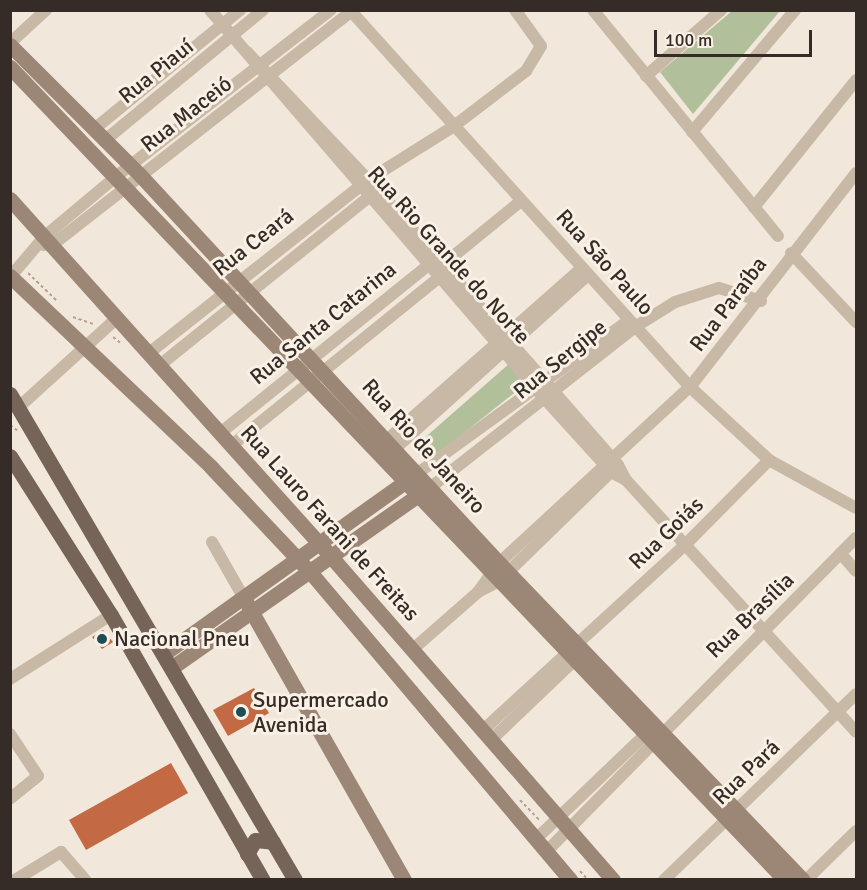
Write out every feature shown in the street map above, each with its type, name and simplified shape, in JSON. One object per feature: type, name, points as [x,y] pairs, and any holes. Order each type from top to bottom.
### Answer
[{"type":"main road","points":[[15,400],[174,666],[295,879]]},
{"type":"main road","points":[[10,456],[111,615],[263,879]]},
{"type":"main road","points":[[224,813],[239,813],[248,798]]},
{"type":"main road","points":[[247,854],[255,840],[273,842]]},
{"type":"street","points":[[10,44],[46,10]]},
{"type":"street","name":"Rua Rio Grande do Norte","points":[[210,10],[433,262],[507,343],[544,378],[626,480],[684,546],[856,732]]},
{"type":"street","name":"Rua Piauí","points":[[98,136],[127,104],[240,10]]},
{"type":"street","name":"Rua Piauí","points":[[98,136],[137,114],[263,10]]},
{"type":"street","name":"Rua Maceió","points":[[10,276],[47,242],[129,176],[160,143],[331,10]]},
{"type":"street","name":"Rua Ceará","points":[[149,353],[232,285],[364,183],[388,172],[454,126],[526,71],[541,52],[535,35],[515,10]]},
{"type":"street","points":[[593,10],[777,236]]},
{"type":"street","points":[[646,75],[721,10]]},
{"type":"street","points":[[692,132],[795,10]]},
{"type":"street","name":"Rua Maceió","points":[[129,176],[171,154],[352,11]]},
{"type":"street","name":"Rua São Paulo","points":[[352,11],[690,387],[769,460],[856,508]]},
{"type":"street","name":"Rua Rio de Janeiro","points":[[10,44],[98,136],[129,176]]},
{"type":"street","points":[[173,66],[183,77]]},
{"type":"street","name":"Rua Rio de Janeiro","points":[[10,67],[129,176],[232,285],[317,363],[386,449],[404,481],[416,495],[659,730],[734,814],[785,879]]},
{"type":"street","points":[[754,207],[856,80]]},
{"type":"street","points":[[127,104],[137,114]]},
{"type":"street","points":[[202,111],[211,121]]},
{"type":"street","points":[[160,143],[171,154]]},
{"type":"street","name":"Rua Ceará","points":[[160,366],[199,332],[373,194],[388,172]]},
{"type":"street","name":"Rua Paraíba","points":[[412,650],[478,592],[690,387],[761,301],[791,253],[856,173]]},
{"type":"street","name":"Rua Lauro Farani de Freitas","points":[[10,199],[219,434],[320,543],[562,824],[613,879]]},
{"type":"street","name":"Rua Santa Catarina","points":[[317,363],[402,308],[444,273],[456,254],[521,201]]},
{"type":"street","points":[[791,253],[855,318]]},
{"type":"street","name":"Rua Santa Catarina","points":[[219,434],[257,402],[305,373],[433,262],[456,254]]},
{"type":"street","points":[[386,449],[585,272]]},
{"type":"street","points":[[10,276],[87,347],[299,560],[547,851],[568,879]]},
{"type":"street","name":"Rua Sergipe","points":[[418,473],[477,431],[544,378],[632,324],[697,292],[719,288],[761,301]]},
{"type":"street","name":"Rua Rio de Janeiro","points":[[244,296],[305,373],[386,449],[418,473],[431,487],[498,573]]},
{"type":"street","points":[[392,296],[402,308]]},
{"type":"street","points":[[15,400],[87,347],[117,318]]},
{"type":"street","points":[[189,322],[199,332]]},
{"type":"street","name":"Rua Sergipe","points":[[431,487],[489,445],[632,324]]},
{"type":"street","name":"Rua Rio Grande do Norte","points":[[507,343],[533,386],[613,462]]},
{"type":"street","name":"Rua Santa Catarina","points":[[231,446],[268,415],[305,373]]},
{"type":"street","points":[[257,402],[268,415]]},
{"type":"street","points":[[477,431],[489,445]]},
{"type":"street","name":"Rua Goiás","points":[[486,736],[684,546],[769,460]]},
{"type":"street","points":[[165,653],[245,600],[404,481],[418,473]]},
{"type":"street","points":[[174,666],[254,614],[416,495],[431,487]]},
{"type":"street","name":"Rua Brasília","points":[[536,838],[562,824],[765,631],[842,555],[856,538]]},
{"type":"street","points":[[212,542],[404,879]]},
{"type":"street","points":[[842,555],[856,570]]},
{"type":"street","points":[[10,679],[111,615]]},
{"type":"street","name":"Rua Pará","points":[[664,879],[856,694]]},
{"type":"street","points":[[10,734],[38,776],[10,799]]},
{"type":"street","name":"Rua Rio de Janeiro","points":[[734,814],[804,879]]},
{"type":"street","name":"Rua Brasília","points":[[547,851],[562,824]]},
{"type":"street","points":[[804,879],[856,831]]},
{"type":"street","points":[[15,879],[62,852],[85,879]]},
{"type":"green space","points":[[732,11],[780,11],[693,114],[660,72]]},
{"type":"green space","points":[[511,362],[528,382],[426,463],[413,448]]},
{"type":"building","name":"Nacional Pneu","points":[[103,630],[113,642],[102,649],[92,637]]},
{"type":"building","name":"Supermercado Avenida","points":[[254,688],[269,713],[228,736],[213,710]]},
{"type":"building","points":[[171,763],[188,793],[86,850],[69,820]]},
{"type":"place","name":"Nacional Pneu","points":[[102,639]]},
{"type":"place","name":"Supermercado Avenida","points":[[241,712]]}]
